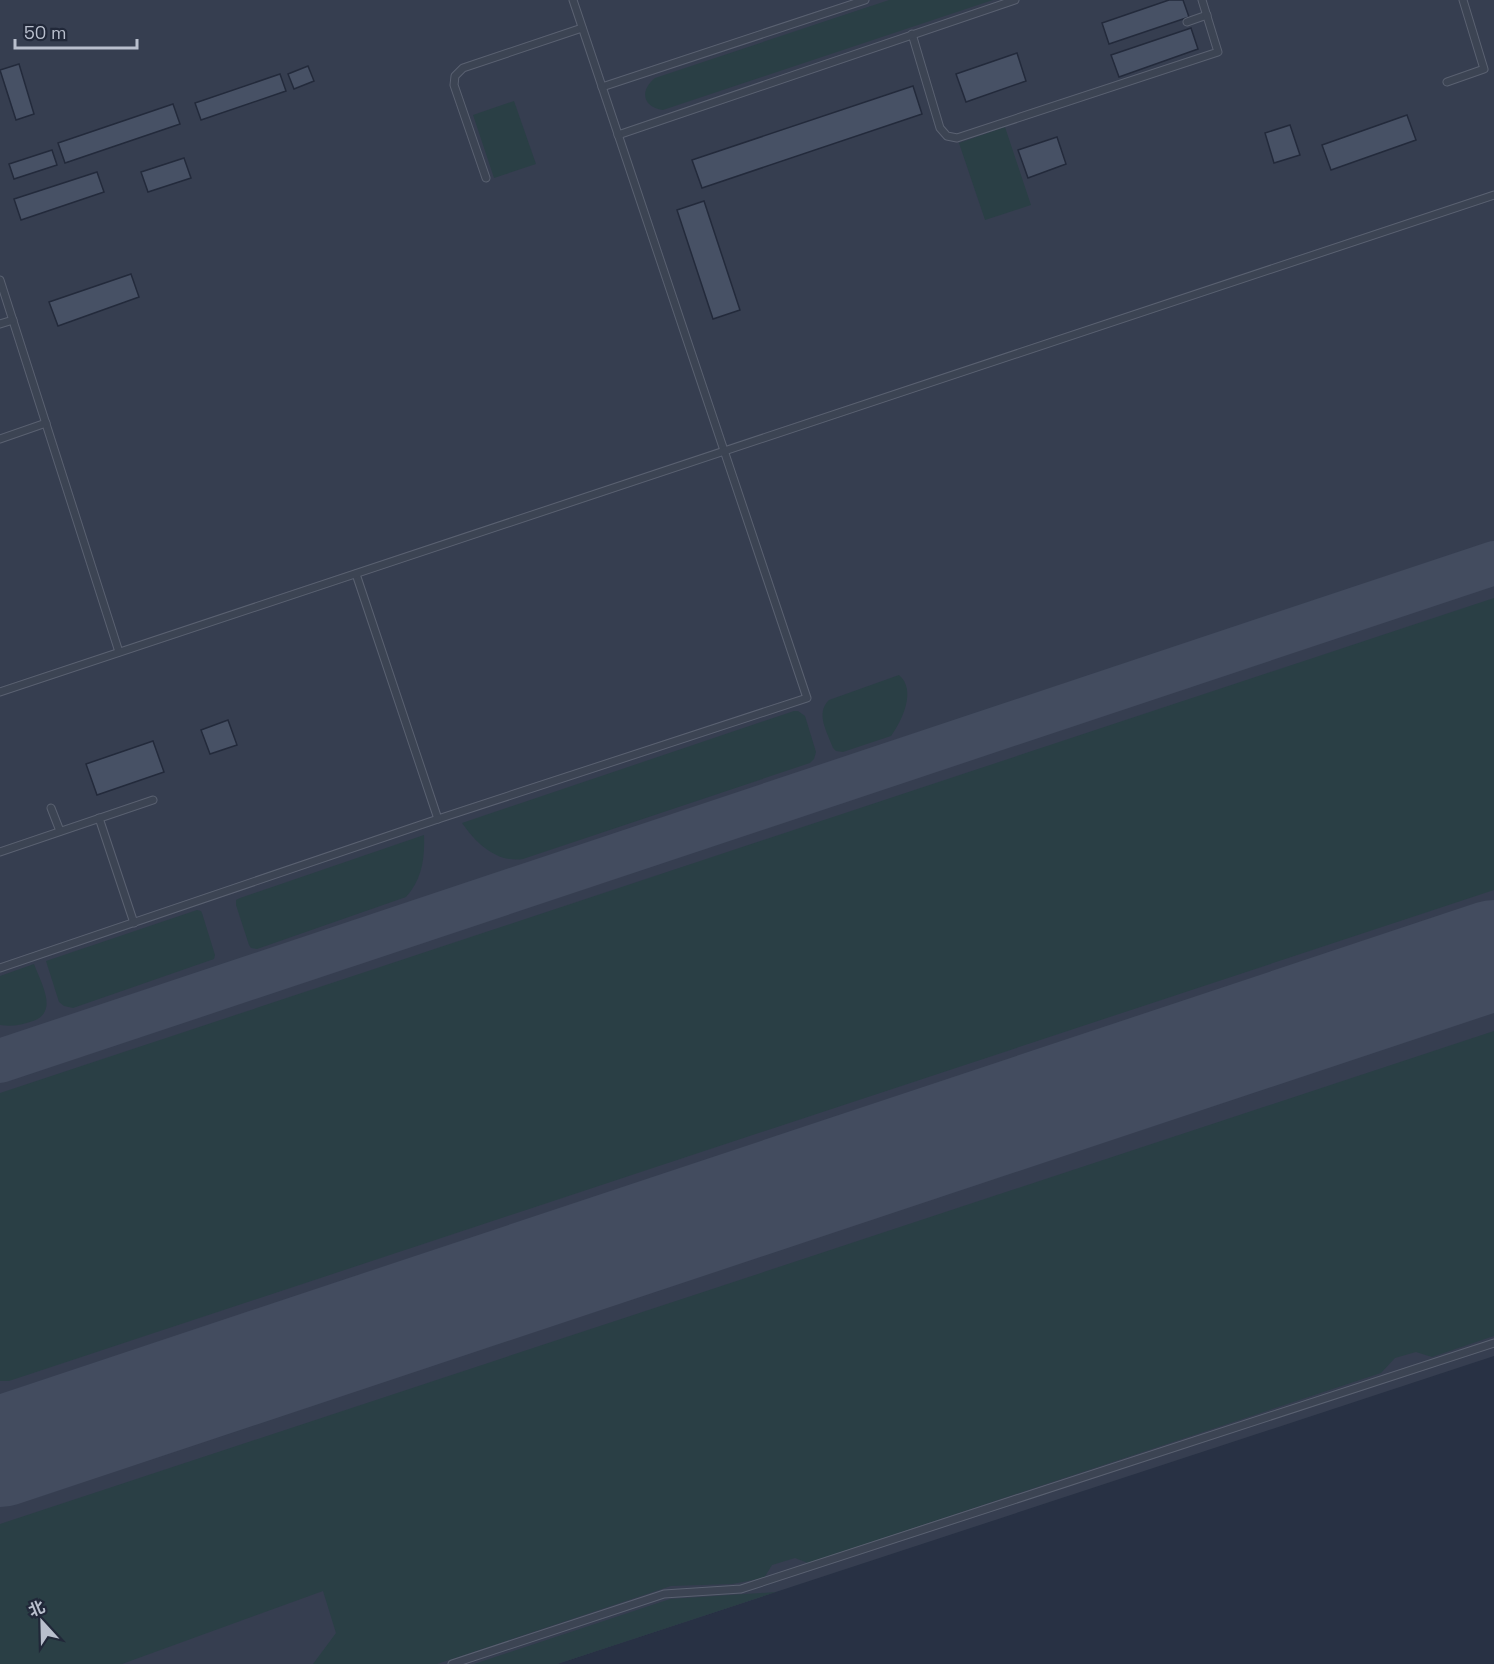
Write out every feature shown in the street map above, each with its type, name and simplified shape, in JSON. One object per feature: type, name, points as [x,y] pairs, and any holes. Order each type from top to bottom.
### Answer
[{"type":"lane","points":[[0,968],[438,819],[807,698],[573,0]]},
{"type":"lane","points":[[602,87],[865,0]]},
{"type":"lane","points":[[618,135],[1016,0]]},
{"type":"lane","points":[[912,34],[940,128],[947,136],[957,138],[1218,52],[1202,0]]},
{"type":"lane","points":[[1447,82],[1484,69],[1463,0]]},
{"type":"lane","points":[[1186,22],[1207,15]]},
{"type":"lane","points":[[486,178],[454,85],[455,76],[463,68],[582,28]]},
{"type":"lane","points":[[0,692],[1494,195]]},
{"type":"lane","points":[[0,280],[120,652]]},
{"type":"lane","points":[[0,324],[13,320]]},
{"type":"lane","points":[[0,439],[46,423]]},
{"type":"lane","points":[[356,574],[438,819]]},
{"type":"lane","points":[[0,851],[153,800]]},
{"type":"lane","points":[[51,808],[60,831]]},
{"type":"lane","points":[[99,818],[134,923]]},
{"type":"lane","points":[[452,1664],[664,1594],[741,1589],[1494,1343]]},
{"type":"shaded area","points":[[0,0],[1494,0],[1494,1356],[557,1664],[0,1664]]},
{"type":"green space","points":[[889,0],[993,0],[663,110],[647,102],[645,93],[655,78]]},
{"type":"green space","points":[[514,101],[536,164],[494,178],[473,115]]},
{"type":"green space","points":[[1005,127],[1031,205],[985,220],[959,143]]},
{"type":"green space","points":[[1494,598],[1494,890],[9,1381],[0,1381],[0,1093]]},
{"type":"green space","points":[[899,675],[907,689],[906,706],[891,736],[843,752],[836,751],[828,736],[823,717],[825,705],[829,700]]},
{"type":"green space","points":[[794,711],[805,716],[816,752],[810,763],[523,859],[496,855],[480,844],[462,823]]},
{"type":"green space","points":[[424,835],[424,852],[419,876],[406,897],[257,949],[249,945],[236,900]]},
{"type":"green space","points":[[197,910],[202,913],[215,955],[214,959],[73,1008],[59,1002],[46,961]]},
{"type":"green space","points":[[34,964],[46,996],[45,1011],[41,1017],[33,1021],[13,1026],[0,1025],[0,976]]},
{"type":"green space","points":[[1494,1031],[1494,1336],[1432,1357],[1416,1352],[1395,1358],[1381,1373],[808,1563],[795,1558],[772,1565],[764,1578],[732,1584],[671,1586],[437,1664],[313,1664],[336,1633],[323,1591],[122,1664],[0,1664],[0,1524]]},
{"type":"green space","points":[[776,1592],[557,1664],[474,1664],[670,1599]]},
{"type":"building","points":[[1169,0],[1183,0],[1189,17],[1109,44],[1102,23]]},
{"type":"building","points":[[1191,28],[1198,49],[1119,77],[1111,55]]},
{"type":"building","points":[[1017,53],[1026,81],[966,102],[956,74]]},
{"type":"building","points":[[19,64],[34,114],[16,120],[0,70]]},
{"type":"building","points":[[308,66],[314,81],[294,89],[288,74]]},
{"type":"building","points":[[280,74],[286,91],[201,120],[195,103]]},
{"type":"building","points":[[913,86],[922,114],[702,188],[692,160]]},
{"type":"building","points":[[173,104],[180,124],[65,163],[58,143]]},
{"type":"building","points":[[1407,115],[1416,140],[1331,170],[1322,145]]},
{"type":"building","points":[[1290,125],[1300,155],[1274,163],[1265,133]]},
{"type":"building","points":[[1057,137],[1066,164],[1028,178],[1018,150]]},
{"type":"building","points":[[52,150],[57,165],[14,179],[9,164]]},
{"type":"building","points":[[184,158],[191,178],[148,192],[141,172]]},
{"type":"building","points":[[97,172],[104,192],[21,220],[14,199]]},
{"type":"building","points":[[704,201],[740,310],[713,319],[677,210]]},
{"type":"building","points":[[131,274],[139,297],[58,326],[49,302]]},
{"type":"building","points":[[228,720],[237,745],[210,754],[201,730]]},
{"type":"building","points":[[153,741],[164,772],[97,795],[86,764]]},
{"type":"taxiway","points":[[0,1061],[1494,563]]},
{"type":"taxiway","points":[[0,1444],[19,1445]]},
{"type":"runway","points":[[0,1452],[1494,955]]}]
